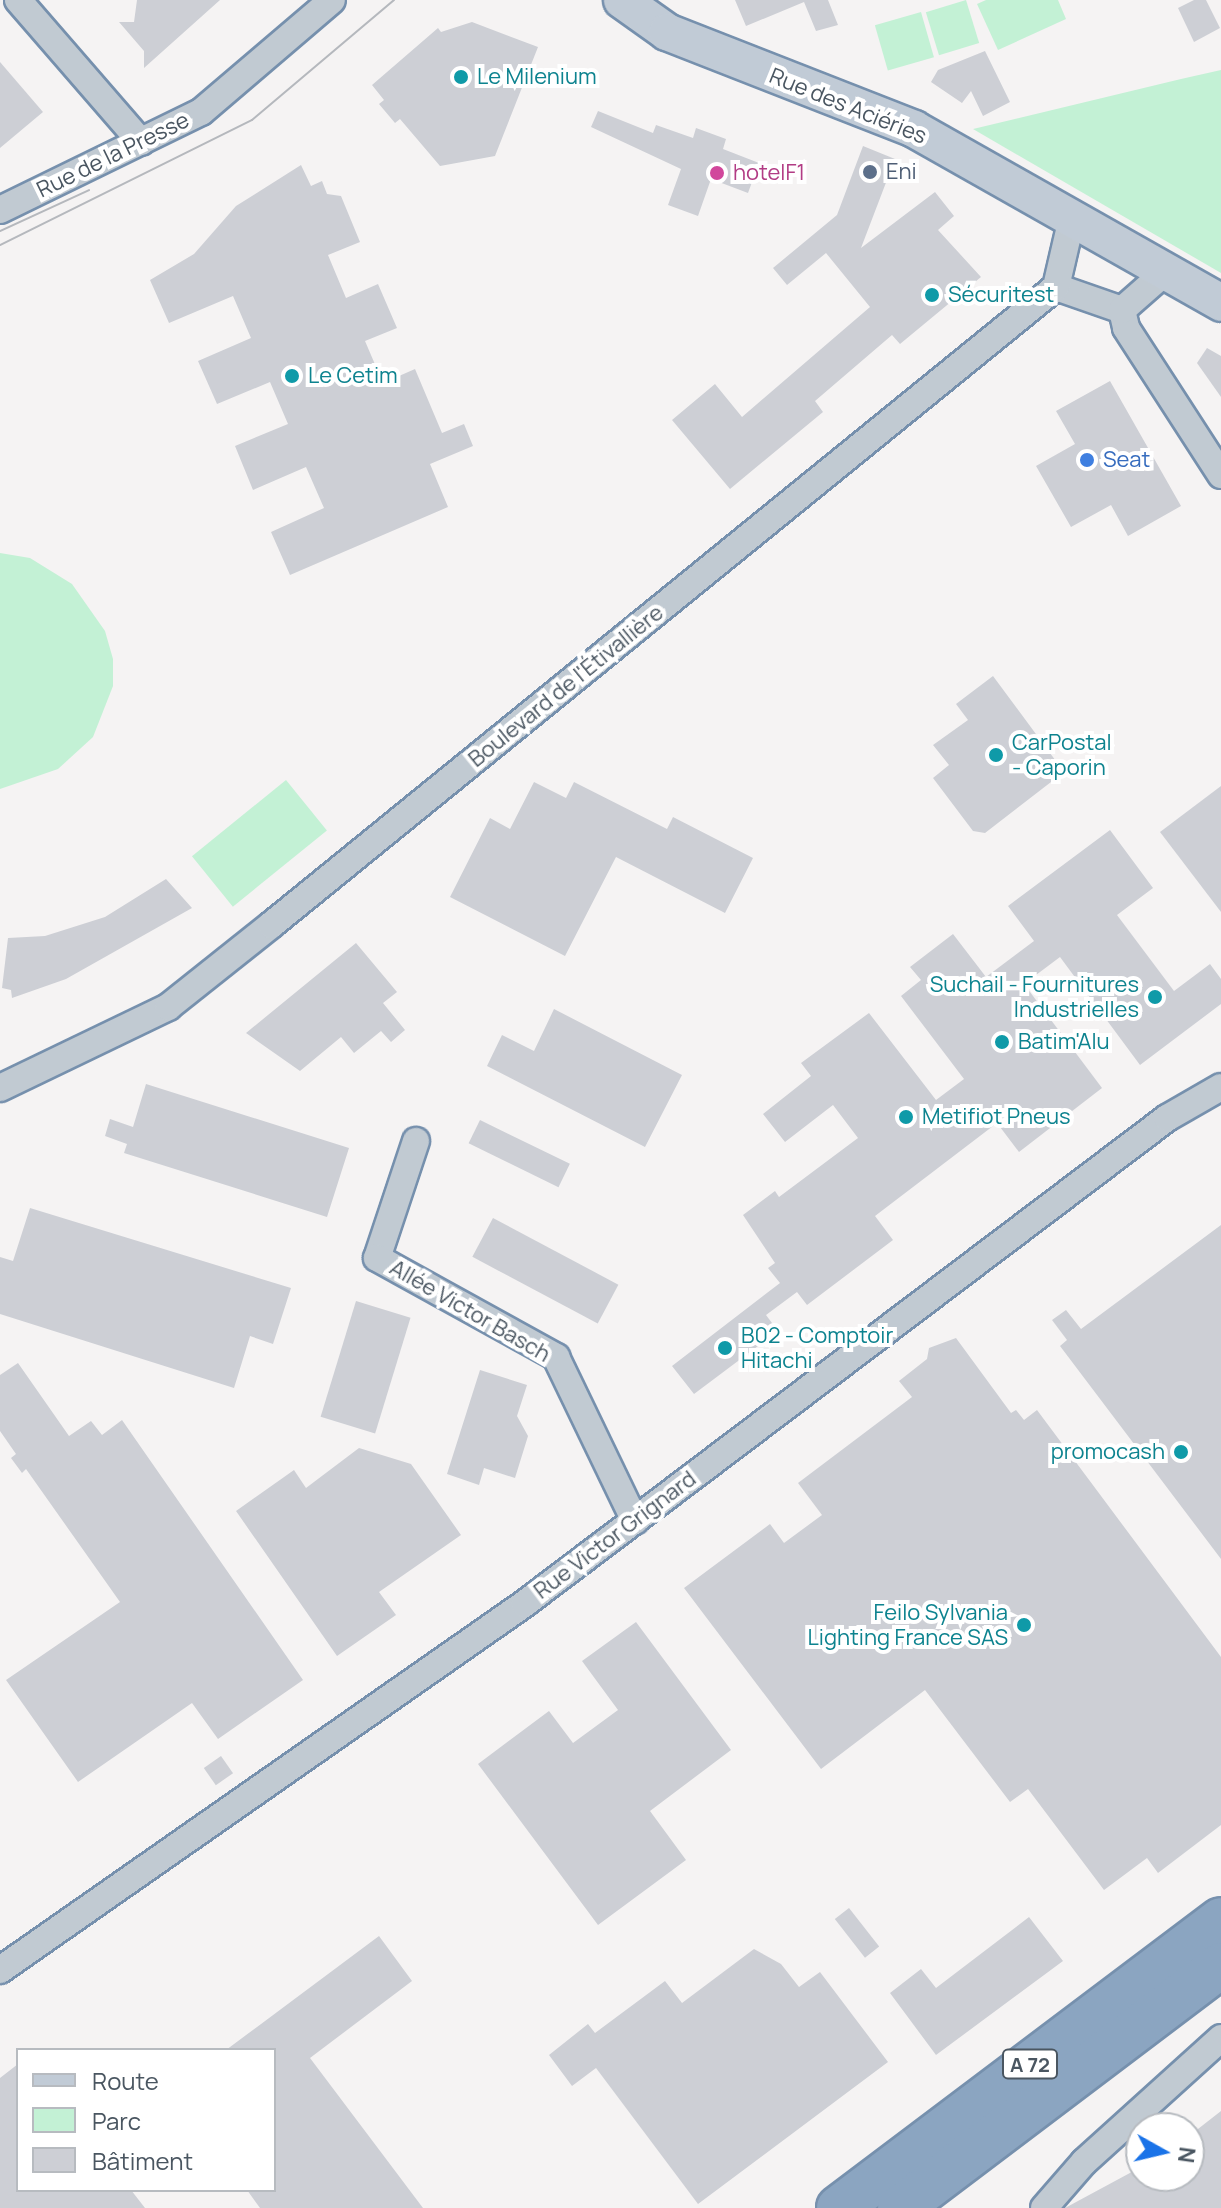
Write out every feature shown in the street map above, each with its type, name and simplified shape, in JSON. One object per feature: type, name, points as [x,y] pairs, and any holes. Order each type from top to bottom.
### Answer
[{"type":"highway","name":"A 72","points":[[839,2208],[1221,1920]]},
{"type":"highway","name":"A 72","points":[[900,2208],[1221,1965]]},
{"type":"street","points":[[18,0],[141,142]]},
{"type":"street","name":"Rue de la Presse","points":[[0,210],[201,112],[332,0]]},
{"type":"street","name":"Rue des Aciéries","points":[[622,0],[667,32],[914,129],[1071,222],[1221,303]]},
{"type":"street","points":[[1071,222],[1056,287],[1122,310]]},
{"type":"street","points":[[1122,310],[1163,274]]},
{"type":"street","name":"Boulevard de l'Étivallière","points":[[0,1088],[168,1007],[1056,287]]},
{"type":"street","points":[[1122,310],[1126,328],[1221,475]]},
{"type":"street","name":"Rue Victor Grignard","points":[[0,1970],[635,1521],[1167,1118],[1221,1087]]},
{"type":"street","name":"Allée Victor Basch","points":[[416,1141],[377,1258],[556,1357],[635,1521]]},
{"type":"street","points":[[1044,2208],[1084,2162],[1221,2038]]},
{"type":"green space","points":[[966,0],[979,43],[939,55],[926,12]]},
{"type":"green space","points":[[986,0],[1058,0],[1066,19],[998,50],[977,4]]},
{"type":"green space","points":[[921,12],[934,57],[888,70],[875,25]]},
{"type":"green space","points":[[1221,70],[1221,273],[973,129],[1181,79]]},
{"type":"green space","points":[[0,553],[30,558],[72,584],[105,631],[113,659],[113,686],[93,737],[58,769],[0,789]]},
{"type":"green space","points":[[286,780],[327,831],[233,907],[192,856]]},
{"type":"building","points":[[137,0],[220,0],[144,68],[144,51],[119,22],[134,22]]},
{"type":"building","points":[[735,0],[828,0],[838,25],[816,31],[804,2],[746,26]]},
{"type":"building","points":[[1194,0],[1206,0],[1220,28],[1194,42],[1178,8]]},
{"type":"building","name":"Le Milenium","points":[[472,22],[538,47],[495,156],[440,166],[400,119],[395,123],[379,104],[384,100],[372,85],[438,28],[441,32]]},
{"type":"building","points":[[985,51],[1010,102],[983,116],[971,91],[962,103],[931,82],[938,70]]},
{"type":"building","points":[[0,62],[43,112],[0,148]]},
{"type":"building","name":"hotelF1","points":[[598,111],[653,133],[656,125],[693,138],[696,128],[726,139],[723,149],[759,163],[748,193],[711,179],[698,216],[668,205],[681,169],[591,127]]},
{"type":"building","points":[[863,146],[895,159],[861,248],[935,192],[954,216],[938,230],[981,277],[900,344],[892,335],[815,401],[823,412],[730,489],[672,420],[715,384],[742,417],[870,307],[826,253],[787,285],[773,268],[837,215]]},
{"type":"building","name":"Le Cetim","points":[[301,165],[311,186],[322,181],[327,194],[341,196],[360,242],[328,255],[346,298],[378,284],[397,328],[365,341],[383,383],[415,369],[442,433],[464,424],[473,446],[430,464],[448,507],[290,575],[271,532],[324,508],[306,467],[253,490],[235,446],[288,424],[270,382],[217,404],[198,361],[251,338],[233,296],[169,323],[150,280],[194,254],[236,206]]},
{"type":"building","points":[[1207,348],[1221,356],[1221,397],[1197,363]]},
{"type":"building","points":[[1110,381],[1181,506],[1128,536],[1111,505],[1071,527],[1036,466],[1075,444],[1056,411]]},
{"type":"building","name":"CarPostal - Caporin","points":[[993,676],[1064,772],[985,833],[973,831],[933,778],[949,765],[933,745],[968,720],[956,704]]},
{"type":"building","points":[[534,782],[566,798],[574,782],[667,829],[673,817],[753,858],[725,913],[616,857],[565,956],[450,897],[490,818],[510,829]]},
{"type":"building","points":[[1221,786],[1221,912],[1160,832]]},
{"type":"building","points":[[1110,830],[1153,888],[1117,915],[1174,991],[1210,964],[1221,979],[1221,1004],[1140,1065],[1060,957],[1024,984],[1102,1088],[1019,1152],[997,1123],[875,1216],[893,1240],[807,1305],[797,1292],[766,1315],[778,1331],[694,1394],[672,1366],[780,1283],[768,1268],[775,1263],[743,1215],[775,1191],[779,1197],[858,1138],[833,1105],[785,1142],[763,1114],[811,1076],[801,1063],[869,1013],[936,1100],[964,1079],[901,996],[921,980],[910,967],[953,934],[986,977],[1034,941],[1008,906]]},
{"type":"building","points":[[166,879],[192,908],[66,979],[12,998],[11,990],[2,988],[8,938],[45,936],[105,917]]},
{"type":"building","points":[[356,943],[397,992],[383,1003],[405,1030],[391,1042],[381,1031],[354,1053],[341,1037],[300,1071],[246,1033]]},
{"type":"building","points":[[554,1009],[682,1075],[645,1147],[487,1066],[502,1035],[534,1051]]},
{"type":"building","points":[[146,1084],[349,1148],[327,1217],[124,1153],[127,1144],[105,1136],[110,1119],[133,1127]]},
{"type":"building","points":[[480,1120],[570,1164],[558,1187],[469,1143]]},
{"type":"building","points":[[30,1208],[291,1288],[273,1344],[250,1336],[234,1388],[0,1314],[0,1257],[13,1261]]},
{"type":"building","points":[[493,1218],[618,1285],[598,1324],[472,1257]]},
{"type":"building","name":"promocash","points":[[1221,1225],[1221,1559],[1060,1346],[1067,1340],[1052,1320],[1066,1310],[1081,1329]]},
{"type":"building","points":[[356,1301],[411,1318],[375,1433],[321,1417]]},
{"type":"building","name":"Feilo Sylvania Lighting France SAS","points":[[956,1338],[1011,1413],[1016,1410],[1024,1420],[1037,1410],[1221,1657],[1221,1825],[1158,1873],[1147,1858],[1104,1890],[1028,1789],[1010,1802],[925,1690],[821,1769],[684,1588],[770,1524],[784,1543],[822,1515],[798,1483],[912,1397],[899,1381],[927,1359],[929,1348]]},
{"type":"building","points":[[18,1363],[69,1436],[91,1421],[102,1435],[122,1420],[303,1680],[218,1739],[192,1703],[78,1782],[6,1680],[120,1602],[26,1469],[22,1473],[11,1458],[16,1454],[0,1431],[0,1375]]},
{"type":"building","points":[[480,1370],[527,1385],[517,1416],[528,1436],[515,1478],[484,1468],[479,1485],[447,1474]]},
{"type":"building","points":[[359,1448],[411,1464],[461,1535],[379,1592],[396,1615],[337,1656],[236,1511],[294,1470],[306,1488]]},
{"type":"building","points":[[636,1622],[731,1750],[650,1811],[686,1860],[598,1925],[478,1764],[549,1711],[573,1743],[618,1710],[582,1661]]},
{"type":"building","points":[[221,1756],[233,1773],[216,1785],[204,1768]]},
{"type":"building","points":[[849,1908],[879,1947],[865,1958],[835,1919]]},
{"type":"building","points":[[1029,1917],[1063,1961],[936,2055],[890,1993],[921,1969],[936,1988]]},
{"type":"building","points":[[379,1936],[412,1981],[310,2058],[423,2208],[260,2208],[248,2192],[276,2192],[276,2048],[229,2048]]},
{"type":"building","points":[[754,1949],[781,1964],[799,1987],[820,1972],[888,2062],[698,2204],[596,2068],[572,2086],[549,2055],[588,2024],[595,2033],[665,1981],[682,2003]]},
{"type":"building","points":[[16,2066],[16,2192],[133,2192],[145,2208],[0,2208],[0,2078]]},
{"type":"building","points":[[1221,2111],[1221,2208],[1065,2208],[1125,2176],[1125,2192],[1205,2192],[1205,2124]]},
{"type":"tram line","points":[[0,245],[252,120],[394,0]]},
{"type":"tram line","points":[[0,231],[89,190]]},
{"type":"place","name":"Le Milenium","points":[[461,77]]},
{"type":"place","name":"Eni","points":[[870,172]]},
{"type":"place","name":"hotelF1","points":[[717,173]]},
{"type":"place","name":"Sécuritest","points":[[932,295]]},
{"type":"place","name":"Le Cetim","points":[[292,376]]},
{"type":"place","name":"Seat","points":[[1087,460]]},
{"type":"place","name":"CarPostal - Caporin","points":[[996,755]]},
{"type":"place","name":"Suchail - Fournitures Industrielles","points":[[1155,997]]},
{"type":"place","name":"Batim'Alu","points":[[1002,1042]]},
{"type":"place","name":"Metifiot Pneus","points":[[906,1117]]},
{"type":"place","name":"B02 - Comptoir Hitachi","points":[[725,1348]]},
{"type":"place","name":"promocash","points":[[1181,1452]]},
{"type":"place","name":"Feilo Sylvania Lighting France SAS","points":[[1024,1625]]}]
